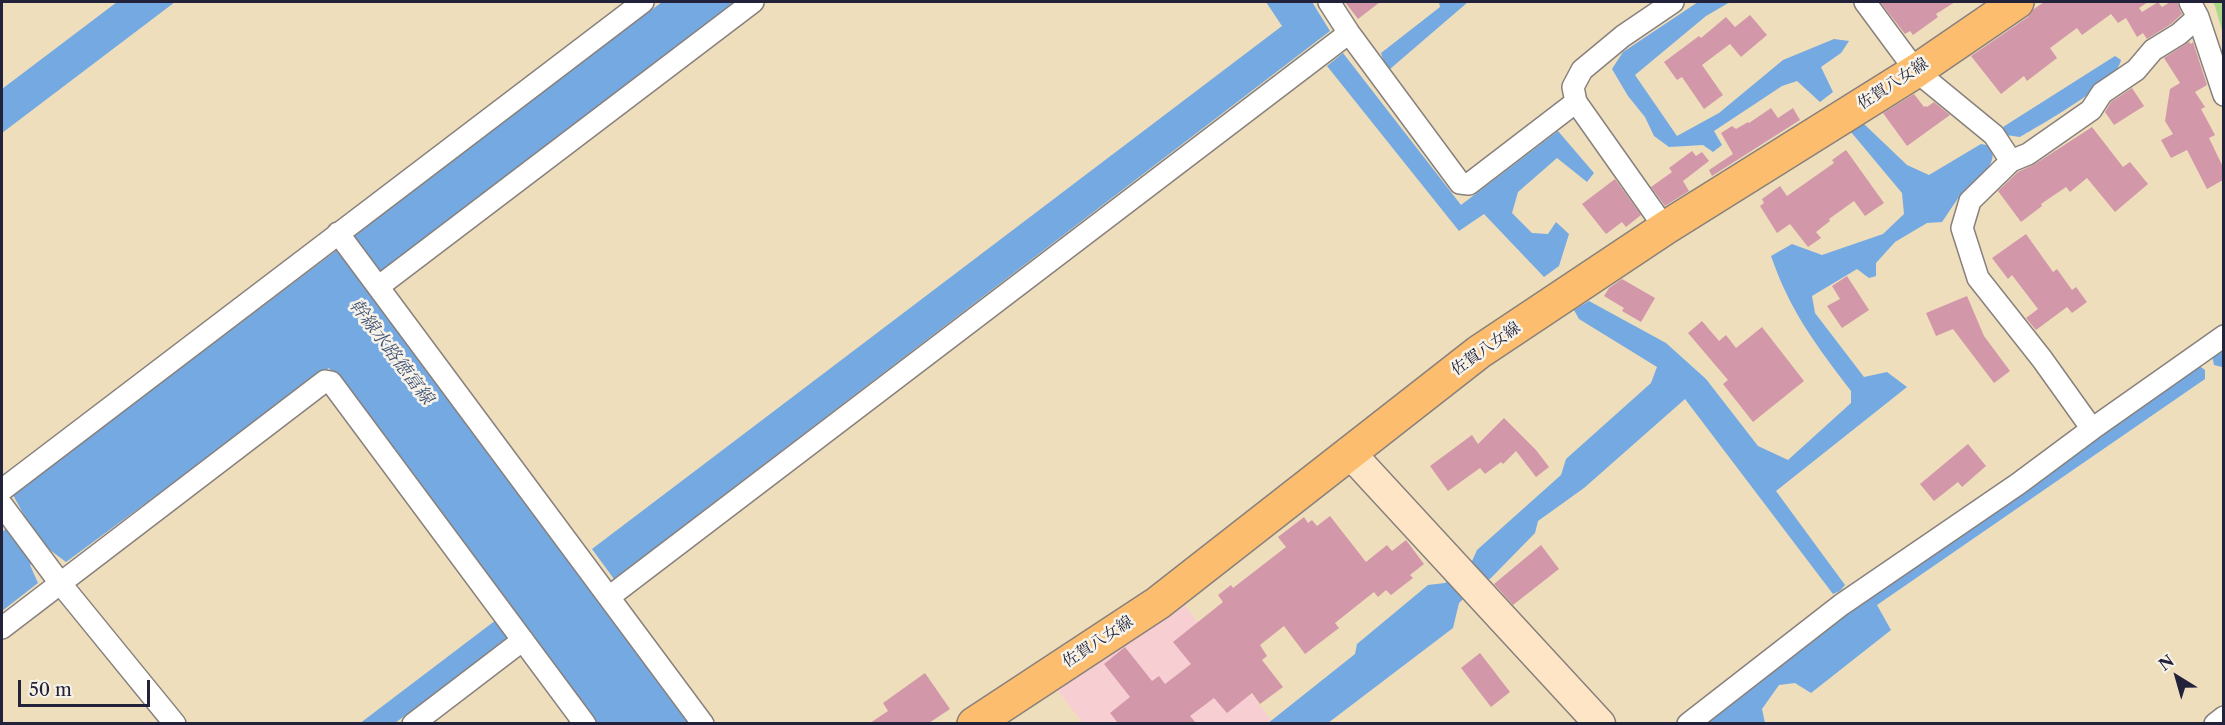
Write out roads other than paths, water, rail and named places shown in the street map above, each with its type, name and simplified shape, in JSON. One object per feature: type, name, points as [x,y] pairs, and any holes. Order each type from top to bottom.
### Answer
[{"type":"main road","name":"佐賀八女線","points":[[974,723],[1158,603],[1479,352],[1665,228],[1916,71],[2017,2]]},
{"type":"street","points":[[2,490],[643,2]]},
{"type":"street","points":[[378,286],[753,2]]},
{"type":"street","points":[[1329,2],[1348,33],[1460,183],[1469,184],[1576,102]]},
{"type":"street","points":[[1665,228],[1576,102],[1573,87],[1582,70],[1623,36],[1673,2]]},
{"type":"street","points":[[1865,2],[1916,71],[1994,135],[2011,161]]},
{"type":"street","points":[[2194,9],[2223,95]]},
{"type":"street","points":[[2092,429],[2042,359],[1978,278],[1962,228],[1970,201],[2011,161],[2028,154],[2091,110],[2102,93],[2136,70],[2153,50],[2180,34],[2194,9]]},
{"type":"street","points":[[609,597],[1348,33]]},
{"type":"street","points":[[338,233],[703,723]]},
{"type":"street","points":[[1688,723],[1841,605],[2018,484],[2223,336]]},
{"type":"street","points":[[2,627],[325,381],[331,382],[585,723]]},
{"type":"street","points":[[1349,452],[1600,723]]},
{"type":"street","points":[[6,511],[60,583],[175,723]]},
{"type":"street","points":[[413,723],[524,640]]},
{"type":"street","points":[[2215,723],[2223,717]]},
{"type":"water","points":[[117,2],[175,2],[2,133],[2,89]]},
{"type":"water","points":[[662,2],[737,2],[380,272],[353,236]]},
{"type":"water","points":[[1266,2],[1312,2],[1330,31],[614,579],[592,549],[1282,26]]},
{"type":"water","points":[[1439,2],[1468,2],[1390,69],[1381,53],[1440,7]]},
{"type":"water","points":[[1698,2],[1730,2],[1706,16],[1635,75],[1677,136],[1719,113],[1783,60],[1834,39],[1849,41],[1841,53],[1821,67],[1833,92],[1820,102],[1797,81],[1782,86],[1714,131],[1722,145],[1713,152],[1703,145],[1669,147],[1654,136],[1645,117],[1628,96],[1612,69],[1623,52]]},
{"type":"water","points":[[1343,53],[1461,205],[1558,131],[1594,173],[1587,182],[1557,158],[1518,192],[1512,213],[1532,233],[1548,234],[1556,222],[1569,234],[1559,266],[1544,277],[1484,214],[1459,231],[1327,66]]},
{"type":"water","points":[[2115,56],[2121,60],[2117,69],[2093,91],[2020,137],[2006,135],[2003,127]]},
{"type":"water","points":[[1864,124],[1907,165],[1929,175],[1981,144],[1991,146],[1993,153],[1985,172],[1964,191],[1942,222],[1927,223],[1895,242],[1876,263],[1876,276],[1869,278],[1857,269],[1812,296],[1815,313],[1864,377],[1887,372],[1907,387],[1776,491],[1845,585],[1840,591],[1833,594],[1685,399],[1584,488],[1538,521],[1535,533],[1490,579],[1484,579],[1459,603],[1453,628],[1328,723],[1267,724],[1355,654],[1357,644],[1428,585],[1445,583],[1472,561],[1477,550],[1561,475],[1566,459],[1651,383],[1657,367],[1579,319],[1574,310],[1589,301],[1666,343],[1706,379],[1758,446],[1788,460],[1851,403],[1851,391],[1815,343],[1795,311],[1771,256],[1792,244],[1822,255],[1883,234],[1904,214],[1902,193],[1851,132]]},
{"type":"water","name":"幹線水路徳富線","points":[[337,250],[690,723],[595,723],[329,368],[66,562],[50,550],[30,565],[38,583],[2,611],[2,530],[24,515],[13,495]]},
{"type":"water","points":[[2223,347],[2223,366],[2214,365],[2212,355]]},
{"type":"water","points":[[2198,365],[2205,370],[2205,379],[1877,605],[1891,630],[1811,693],[1795,683],[1779,685],[1762,709],[1765,723],[1706,724],[1852,608]]},
{"type":"water","points":[[496,620],[509,638],[395,723],[359,724]]}]
